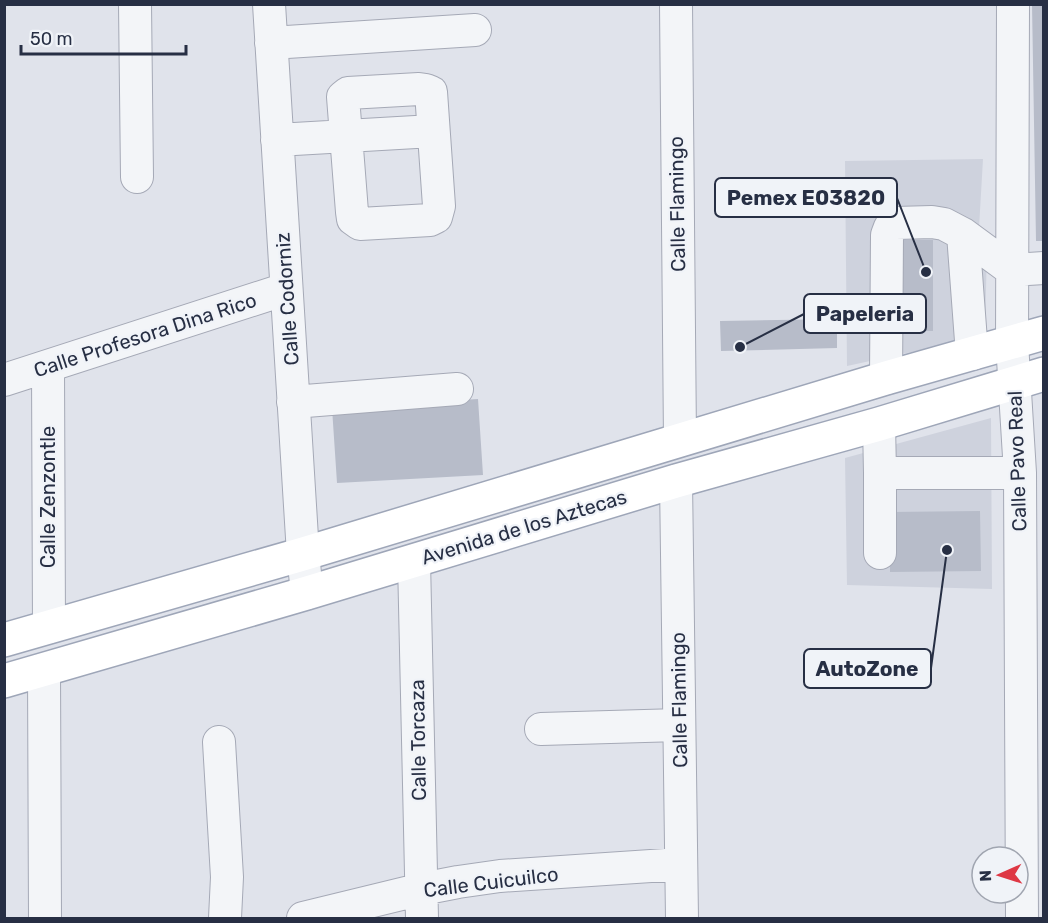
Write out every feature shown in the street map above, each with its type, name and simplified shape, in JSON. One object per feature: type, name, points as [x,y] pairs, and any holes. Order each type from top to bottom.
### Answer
[{"type":"main road","name":"Avenida de los Aztecas","points":[[4,640],[303,554],[885,378],[1044,333]]},
{"type":"main road","name":"Avenida de los Aztecas","points":[[4,681],[1029,378]]},
{"type":"street","points":[[135,4],[137,177]]},
{"type":"street","name":"Calle Codorniz","points":[[269,4],[307,593]]},
{"type":"street","name":"Calle Flamingo","points":[[676,4],[680,440]]},
{"type":"street","name":"Calle Pavo Real","points":[[1013,4],[1012,343],[1029,378],[1020,472],[1022,918]]},
{"type":"street","points":[[271,43],[475,30]]},
{"type":"street","points":[[426,90],[431,93],[433,131],[439,206],[436,217],[430,220],[360,224],[353,219],[343,97],[348,93],[426,90]]},
{"type":"street","points":[[277,140],[433,131]]},
{"type":"street","points":[[885,378],[887,235],[890,227],[896,223],[944,224],[963,234],[1012,270],[1044,268]]},
{"type":"street","points":[[963,234],[972,354]]},
{"type":"street","name":"Calle Profesora Dina Rico","points":[[4,380],[286,289]]},
{"type":"street","name":"Calle Zenzontle","points":[[48,367],[49,627]]},
{"type":"street","points":[[293,402],[457,389]]},
{"type":"street","points":[[879,424],[880,554]]},
{"type":"street","points":[[880,473],[1020,472]]},
{"type":"street","name":"Calle Flamingo","points":[[676,481],[682,918]]},
{"type":"street","name":"Calle Torcaza","points":[[414,561],[422,904]]},
{"type":"street","points":[[44,670],[45,918]]},
{"type":"street","points":[[542,729],[680,725]]},
{"type":"street","points":[[219,742],[227,877],[225,918]]},
{"type":"street","name":"Calle Cuicuilco","points":[[303,918],[422,904],[458,882],[500,876],[681,864]]},
{"type":"shaded area","points":[[983,159],[979,228],[987,245],[985,336],[847,366],[845,161]]},
{"type":"shaded area","points":[[1042,399],[1043,399],[1043,546]]},
{"type":"shaded area","points":[[991,418],[992,589],[847,585],[845,458]]},
{"type":"building","points":[[1032,4],[1044,4],[1044,241],[1036,241]]},
{"type":"building","points":[[894,240],[933,240],[933,331],[894,331]]},
{"type":"building","points":[[837,319],[837,348],[721,351],[720,321]]},
{"type":"building","points":[[478,399],[483,475],[337,483],[332,408]]},
{"type":"building","points":[[980,511],[981,571],[890,572],[890,512]]},
{"type":"place","name":"Pemex E03820","points":[[926,272]]},
{"type":"place","name":"Papeleria","points":[[740,347]]},
{"type":"place","name":"AutoZone","points":[[947,550]]}]
